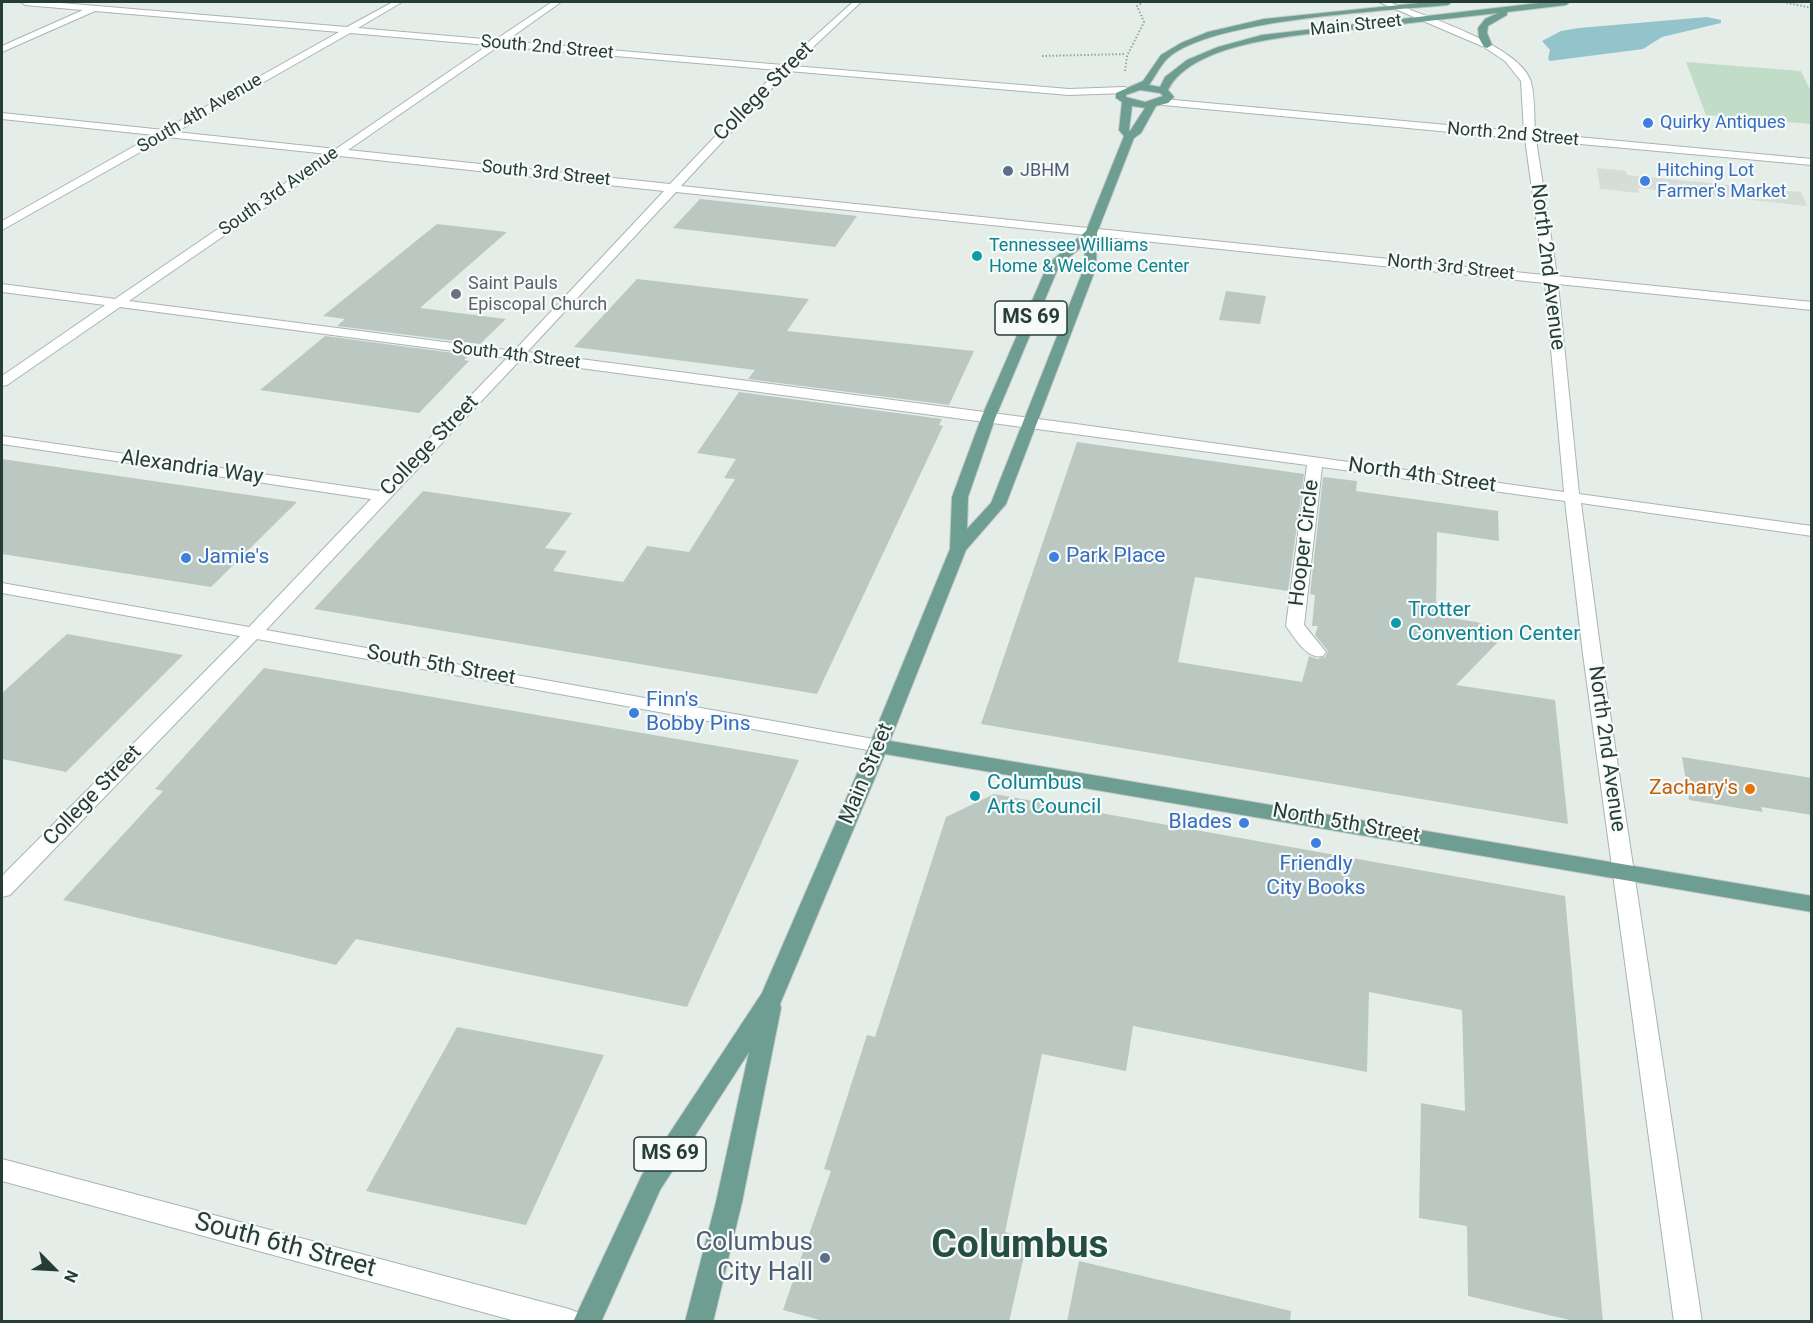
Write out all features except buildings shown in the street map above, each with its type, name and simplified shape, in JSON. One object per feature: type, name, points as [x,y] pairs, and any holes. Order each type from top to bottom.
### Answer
[{"type":"main road","name":"Main Street","points":[[1139,87],[1146,83],[1164,57],[1184,45],[1211,34],[1302,17],[1448,2]]},
{"type":"main road","name":"Main Street","points":[[958,549],[998,504],[1090,268],[1091,232],[1129,136],[1137,131],[1162,98],[1167,80],[1179,70],[1201,58],[1238,44],[1297,33],[1566,2]]},
{"type":"main road","points":[[1302,17],[1320,10],[1324,5]]},
{"type":"main road","points":[[1487,45],[1481,35],[1486,22],[1514,8]]},
{"type":"main road","points":[[1124,96],[1139,87],[1162,98]]},
{"type":"main road","name":"Main Street","points":[[1124,96],[1124,130],[1129,136]]},
{"type":"main road","points":[[1124,96],[1162,98]]},
{"type":"main road","name":"Main Street","points":[[587,1322],[651,1183],[772,997],[879,746],[958,549],[960,497],[989,416],[1054,264],[1091,232]]},
{"type":"main road","name":"North 5th Street","points":[[879,746],[1812,904]]},
{"type":"main road","name":"Main Street","points":[[699,1322],[729,1202],[772,997]]},
{"type":"street","name":"South 2nd Street","points":[[25,2],[784,69],[1124,96]]},
{"type":"street","points":[[2,50],[109,2]]},
{"type":"street","name":"South 4th Avenue","points":[[2,226],[398,2]]},
{"type":"street","name":"South 3rd Avenue","points":[[2,382],[557,2]]},
{"type":"street","name":"College Street","points":[[2,889],[254,632],[784,69],[857,2]]},
{"type":"street","name":"North 2nd Avenue","points":[[1383,2],[1487,45],[1508,59],[1527,81],[1530,136],[1551,278],[1572,497],[1606,758],[1688,1322]]},
{"type":"street","name":"North 2nd Street","points":[[1162,98],[1215,106],[1812,162]]},
{"type":"street","name":"South 3rd Street","points":[[2,116],[1091,232]]},
{"type":"street","name":"North 3rd Street","points":[[1091,232],[1812,306]]},
{"type":"street","name":"South 4th Street","points":[[2,288],[1031,422]]},
{"type":"street","name":"North 4th Street","points":[[1031,422],[1812,531]]},
{"type":"street","name":"Alexandria Way","points":[[2,440],[383,496]]},
{"type":"street","name":"Hooper Circle","points":[[1315,461],[1295,626],[1317,652]]},
{"type":"street","name":"South 5th Street","points":[[2,588],[879,746]]},
{"type":"street","name":"South 6th Street","points":[[2,1170],[569,1322]]},
{"type":"path","points":[[1137,2],[1144,2]]},
{"type":"path","points":[[1125,75],[1126,54],[1142,30],[1144,22],[1138,14],[1137,6],[1144,2]]},
{"type":"path","points":[[1783,2],[1812,8]]},
{"type":"path","points":[[1042,56],[1059,54],[1083,56],[1109,52],[1126,54]]},
{"type":"shaded area","name":"Hitching Lot Farmer's Market","points":[[1597,168],[1626,171],[1627,175],[1801,192],[1807,206],[1638,188],[1639,193],[1600,189]]},
{"type":"green space","points":[[1686,62],[1801,71],[1811,92],[1811,124],[1706,115]]},
{"type":"water","points":[[1707,17],[1721,20],[1721,23],[1662,37],[1643,49],[1550,61],[1548,59],[1550,50],[1542,41],[1561,31],[1579,28]]},
{"type":"place","name":"Quirky Antiques","points":[[1648,123]]},
{"type":"place","name":"JBHM","points":[[1008,171]]},
{"type":"place","name":"Hitching Lot Farmer's Market","points":[[1645,181]]},
{"type":"place","name":"Tennessee Williams Home & Welcome Center","points":[[977,256]]},
{"type":"place","name":"Saint Pauls Episcopal Church","points":[[456,294]]},
{"type":"place","name":"Park Place","points":[[1054,557]]},
{"type":"place","name":"Jamie's","points":[[186,558]]},
{"type":"place","name":"Trotter Convention Center","points":[[1396,623]]},
{"type":"place","name":"Finn's Bobby Pins","points":[[634,713]]},
{"type":"place","name":"Zachary's","points":[[1750,789]]},
{"type":"place","name":"Columbus Arts Council","points":[[975,796]]},
{"type":"place","name":"Blades","points":[[1244,823]]},
{"type":"place","name":"Friendly City Books","points":[[1316,843]]},
{"type":"place","name":"Columbus City Hall","points":[[825,1258]]},
{"type":"district","name":"Columbus","points":[[1020,1247]]}]
